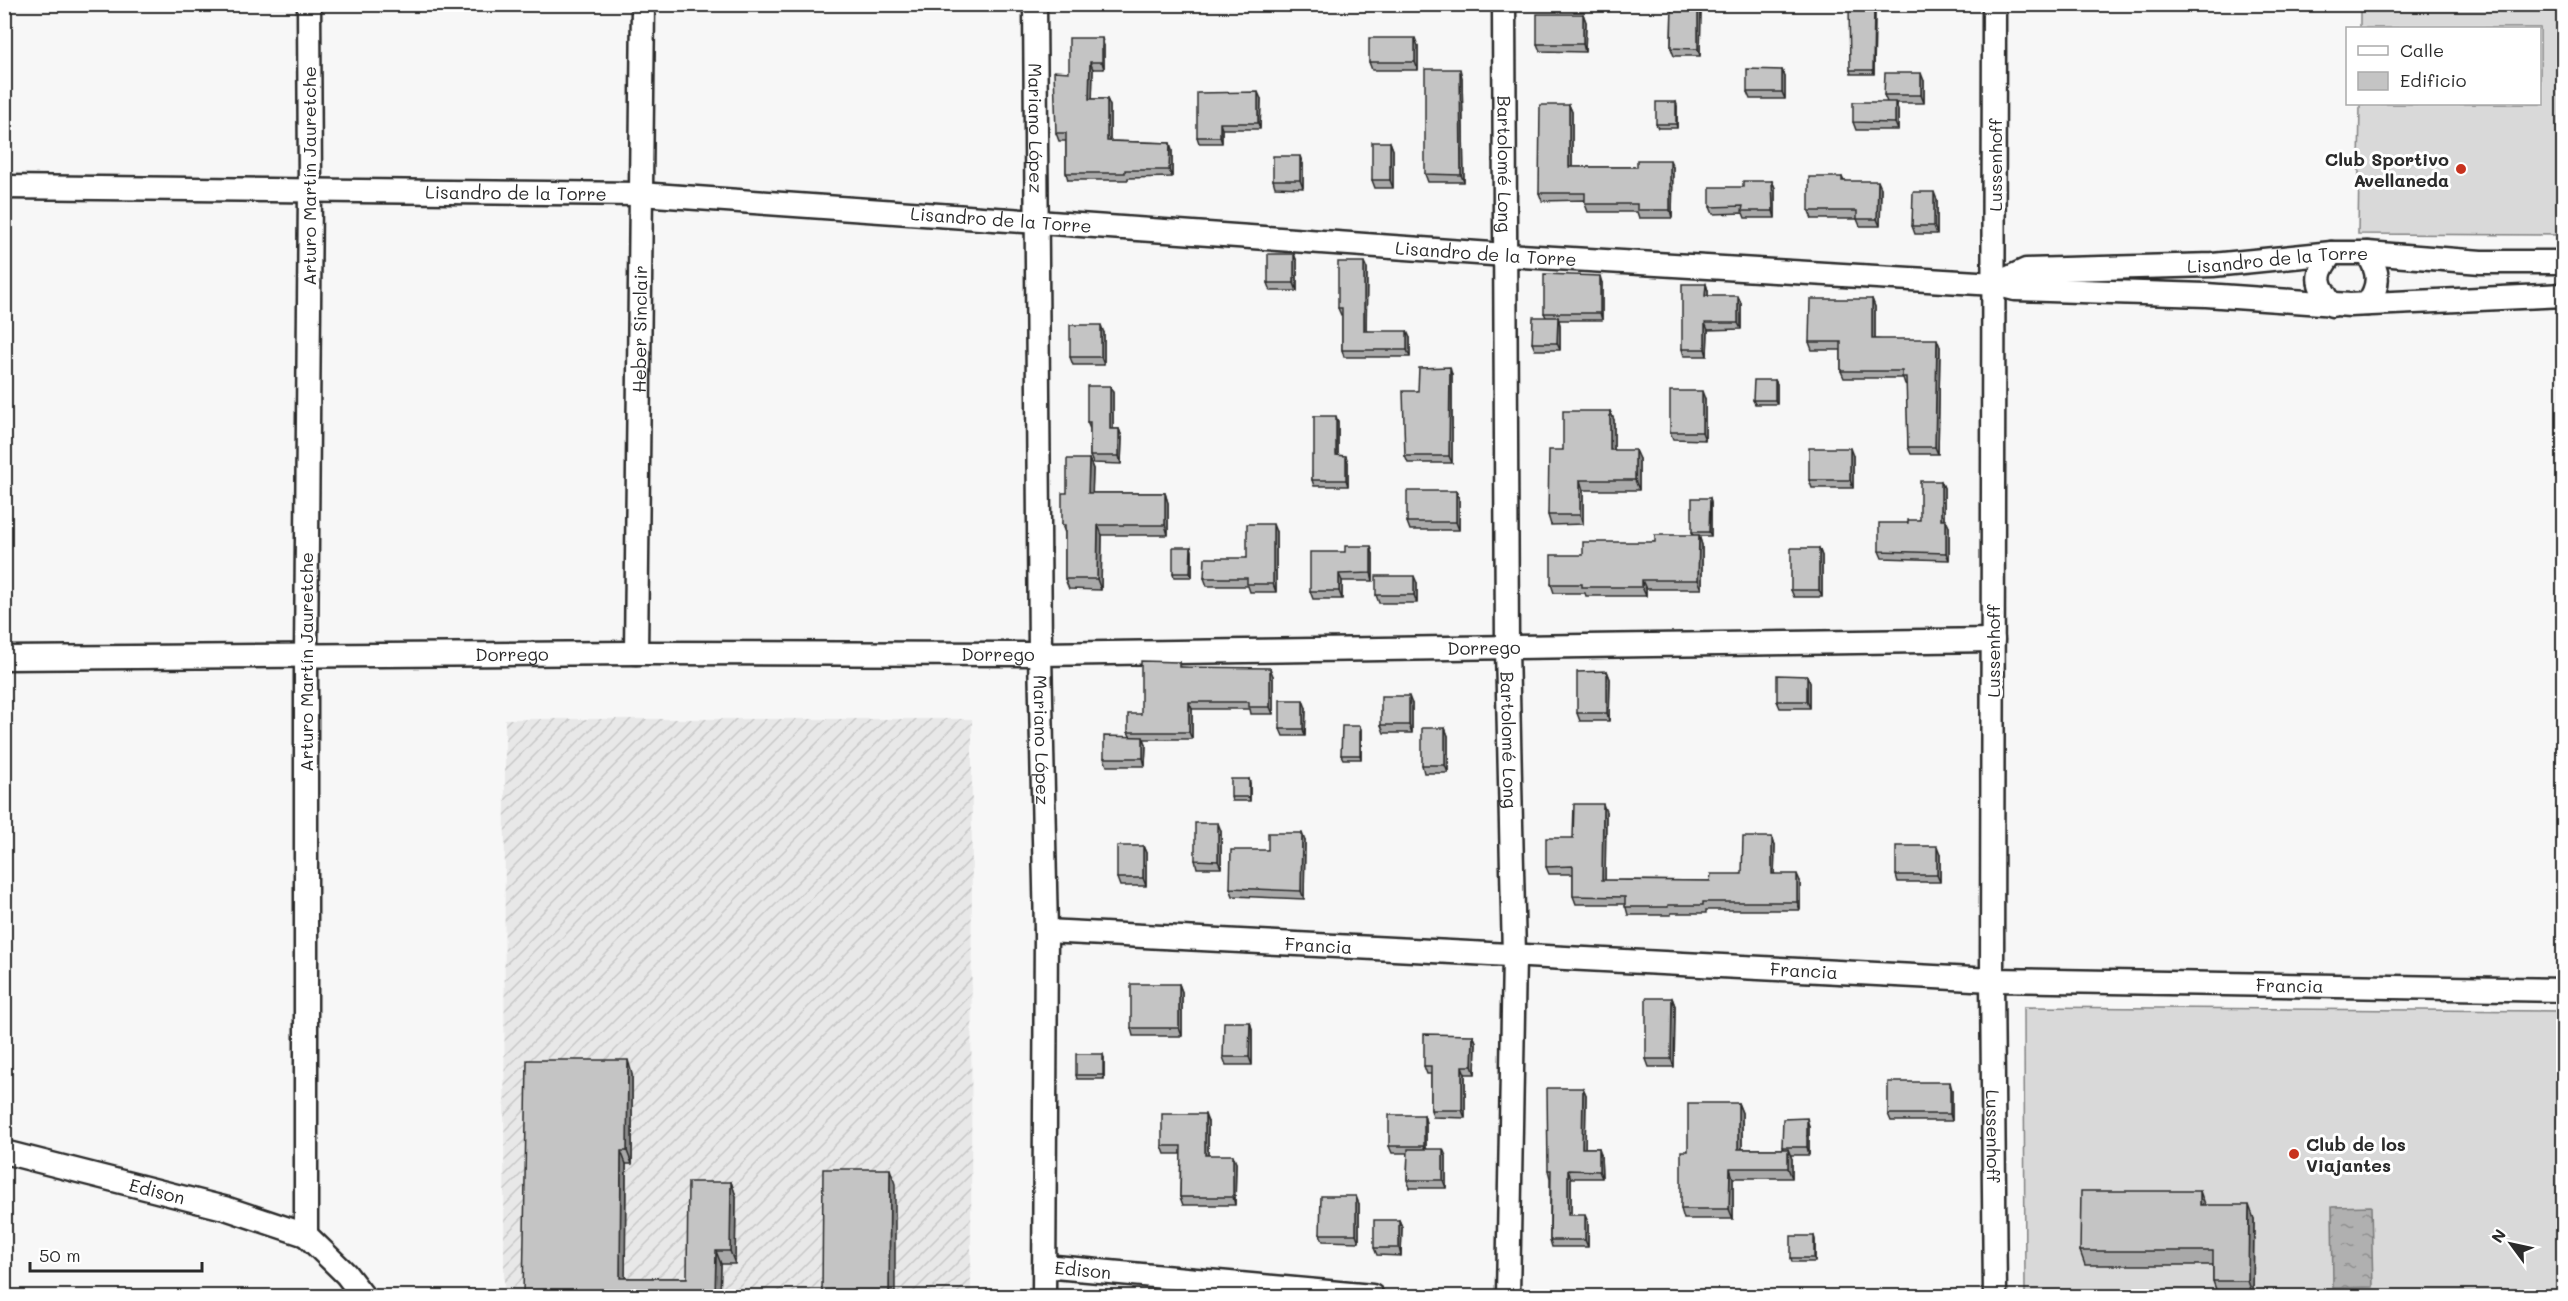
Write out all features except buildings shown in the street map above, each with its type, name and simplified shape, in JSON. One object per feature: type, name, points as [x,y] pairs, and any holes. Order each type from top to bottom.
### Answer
[{"type":"street","name":"Arturo Martín Jauretche","points":[[306,1235],[309,4]]},
{"type":"street","name":"Heber Sinclair","points":[[636,653],[644,4]]},
{"type":"street","name":"Mariano López","points":[[1035,4],[1040,654],[1046,931],[1044,1296]]},
{"type":"street","name":"Bartolomé Long","points":[[1504,4],[1507,649],[1514,956],[1508,1296]]},
{"type":"street","name":"Lussenhoff","points":[[1994,4],[1992,980],[1995,1296]]},
{"type":"street","name":"Lisandro de la Torre","points":[[4,187],[640,194],[1506,255],[1995,284],[2015,289],[2206,295],[2332,305],[2564,295]]},
{"type":"street","name":"Lisandro de la Torre","points":[[1995,284],[2026,270],[2213,265],[2332,253],[2367,253],[2481,262],[2564,262]]},
{"type":"street","points":[[2332,253],[2319,273],[2318,283],[2332,305]]},
{"type":"street","points":[[2367,253],[2378,272],[2378,281],[2375,292],[2367,304]]},
{"type":"street","points":[[2480,297],[2481,262]]},
{"type":"street","name":"Dorrego","points":[[4,658],[636,653],[1040,654],[1507,649],[1994,640]]},
{"type":"street","name":"Francia","points":[[1046,931],[1992,980],[2564,990]]},
{"type":"street","name":"Edison","points":[[4,1152],[228,1209],[306,1235]]},
{"type":"street","points":[[306,1235],[346,1274],[363,1296]]},
{"type":"street","name":"Edison","points":[[1044,1266],[1372,1296]]},
{"type":"shaded area","name":"Club Sportivo Avellaneda","points":[[2360,5],[2563,5],[2563,235],[2358,234],[2360,105],[2541,105],[2541,27],[2360,27]]},
{"type":"shaded area","points":[[505,719],[972,719],[971,1296],[504,1296]]},
{"type":"shaded area","name":"Club de los Viajantes","points":[[2024,1007],[2563,1011],[2563,1296],[2025,1296]]},
{"type":"water","points":[[2371,1206],[2373,1287],[2333,1288],[2332,1207]]},
{"type":"place","name":"Club Sportivo Avellaneda","points":[[2461,169]]},
{"type":"place","name":"Club de los Viajantes","points":[[2294,1154]]}]
